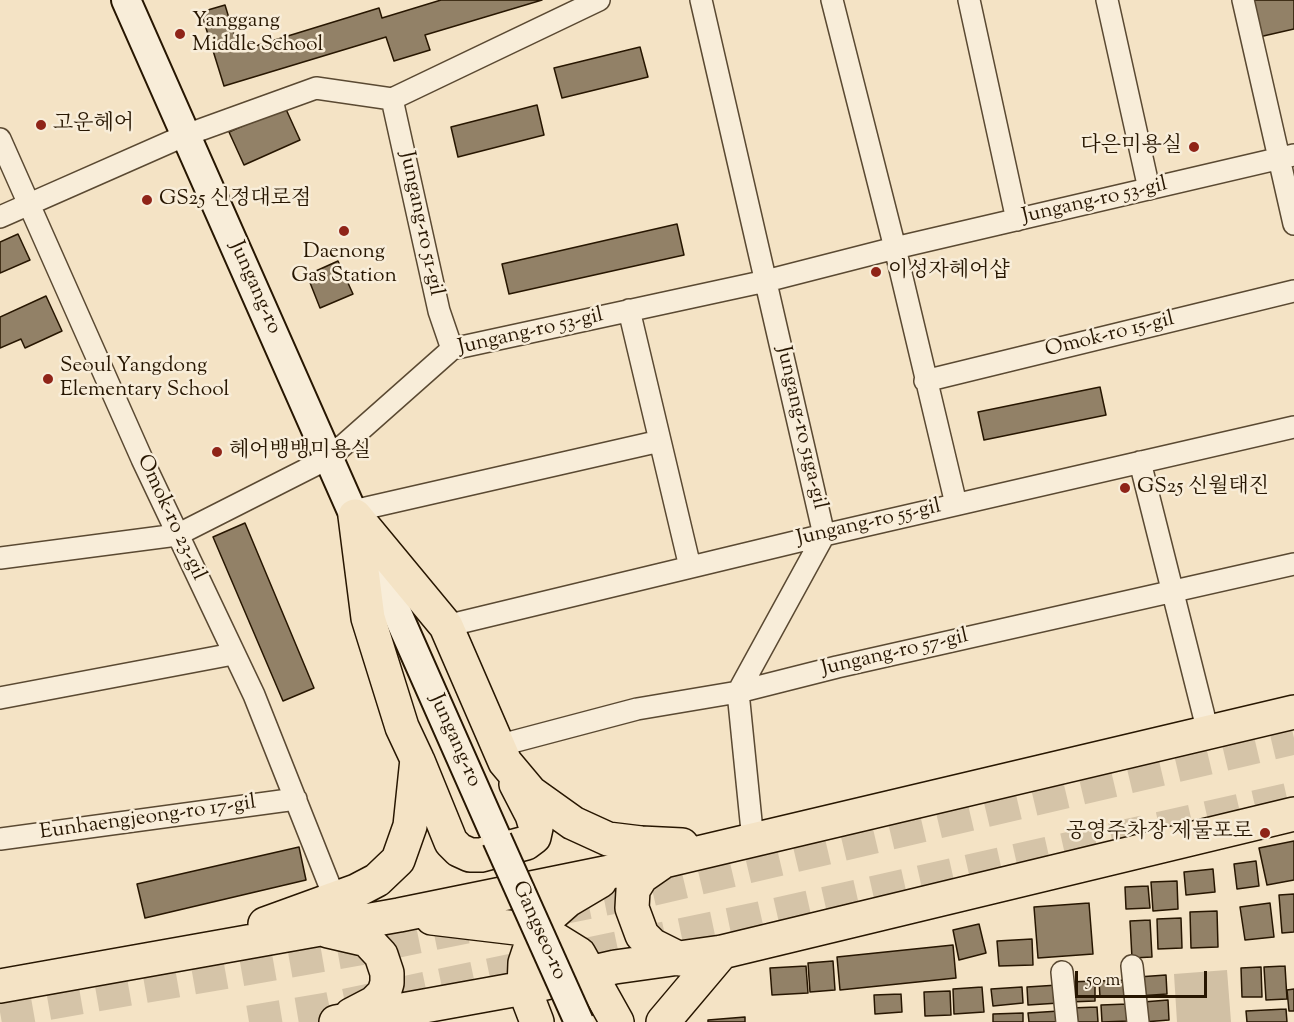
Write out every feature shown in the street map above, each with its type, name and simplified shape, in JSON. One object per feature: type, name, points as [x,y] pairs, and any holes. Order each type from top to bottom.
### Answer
[{"type":"main road","name":"Jungang-ro","points":[[126,0],[497,839]]},
{"type":"main road","points":[[354,514],[446,626],[501,754],[532,815],[536,828],[534,837],[526,843],[481,855],[470,855],[459,850],[451,842],[402,727],[368,618],[354,514]]},
{"type":"main road","points":[[0,986],[399,915],[664,861],[1294,712]]},
{"type":"main road","points":[[501,754],[531,793],[573,823],[608,839],[641,843],[741,844]]},
{"type":"main road","points":[[202,951],[292,913],[335,899],[377,880],[398,860],[410,826],[417,759]]},
{"type":"main road","points":[[337,1022],[465,998],[530,1005],[592,974],[615,967],[722,952],[1294,814]]},
{"type":"main road","name":"Gangseo-ro","points":[[497,839],[579,1022]]},
{"type":"main road","points":[[664,861],[641,877],[633,890],[632,908],[642,935],[652,945],[680,959]]},
{"type":"main road","points":[[530,1005],[525,963],[532,942],[551,915],[568,900],[616,870]]},
{"type":"main road","points":[[399,915],[469,922],[550,936],[579,954],[592,974],[616,1022]]},
{"type":"main road","points":[[316,930],[347,934],[367,940],[381,955],[387,973],[384,993],[374,1003],[337,1022]]},
{"type":"main road","points":[[663,1022],[722,952]]},
{"type":"main road","points":[[560,1022],[568,1012],[584,1010],[616,1022]]},
{"type":"street","points":[[0,217],[186,135],[316,88],[392,99],[577,5],[600,0]]},
{"type":"street","name":"Jungang-ro 51ga-gil","points":[[701,0],[824,535],[738,692]]},
{"type":"street","points":[[832,0],[895,248],[956,504]]},
{"type":"street","points":[[969,0],[1017,220]]},
{"type":"street","points":[[1107,0],[1149,189]]},
{"type":"street","points":[[1243,0],[1287,157],[1294,224]]},
{"type":"street","name":"Jungang-ro 51-gil","points":[[392,99],[439,310],[452,349]]},
{"type":"street","name":"Omok-ro 23-gil","points":[[0,139],[75,312],[177,535],[254,695],[335,899]]},
{"type":"street","name":"Jungang-ro 53-gil","points":[[0,558],[177,535],[329,458],[452,349],[766,281],[895,248],[1287,157]]},
{"type":"street","name":"Omok-ro 15-gil","points":[[925,381],[1294,291]]},
{"type":"street","name":"Jungang-ro 53-gil","points":[[629,310],[690,567]]},
{"type":"street","name":"Jungang-ro 55-gil","points":[[446,626],[956,504],[1294,427]]},
{"type":"street","points":[[354,514],[660,441]]},
{"type":"street","points":[[1140,462],[1208,732]]},
{"type":"street","name":"Jungang-ro 57-gil","points":[[501,754],[637,709],[738,692],[837,667],[1294,564]]},
{"type":"street","points":[[0,698],[233,654]]},
{"type":"street","points":[[738,692],[741,844]]},
{"type":"street","name":"Eunhaengjeong-ro 17-gil","points":[[0,839],[296,799]]},
{"type":"street","points":[[1132,966],[1138,1022]]},
{"type":"street","points":[[1062,972],[1067,1022]]},
{"type":"shaded area","points":[[1227,970],[1231,1022],[1177,1022],[1174,974]]},
{"type":"building","points":[[441,0],[542,0],[425,35],[430,50],[394,61],[386,37],[224,86],[201,12],[225,5],[239,51],[379,8],[382,18]]},
{"type":"building","points":[[1251,0],[1294,0],[1294,29],[1259,37]]},
{"type":"building","points":[[640,47],[648,77],[562,98],[554,68]]},
{"type":"building","points":[[537,105],[544,135],[458,157],[451,127]]},
{"type":"building","points":[[285,107],[300,140],[244,165],[229,132]]},
{"type":"building","points":[[677,224],[684,255],[509,294],[502,264]]},
{"type":"building","points":[[18,234],[30,260],[0,273],[0,242]]},
{"type":"building","points":[[338,261],[353,294],[320,308],[307,275]]},
{"type":"building","points":[[46,296],[62,331],[25,348],[21,339],[0,348],[0,317]]},
{"type":"building","points":[[1100,387],[1106,415],[984,440],[978,412]]},
{"type":"building","points":[[245,523],[314,688],[283,701],[213,537]]},
{"type":"building","points":[[1294,841],[1294,880],[1267,885],[1259,848]]},
{"type":"building","points":[[299,847],[306,880],[145,918],[137,884]]},
{"type":"building","points":[[1256,861],[1259,886],[1237,889],[1234,864]]},
{"type":"building","points":[[1213,869],[1215,892],[1186,895],[1184,872]]},
{"type":"building","points":[[1177,881],[1178,909],[1153,911],[1151,882]]},
{"type":"building","points":[[1148,886],[1150,908],[1126,909],[1125,887]]},
{"type":"building","points":[[1294,894],[1294,932],[1282,933],[1279,895]]},
{"type":"building","points":[[1089,903],[1093,954],[1038,958],[1034,907]]},
{"type":"building","points":[[1270,903],[1274,937],[1245,940],[1240,907]]},
{"type":"building","points":[[1217,911],[1218,947],[1191,948],[1190,912]]},
{"type":"building","points":[[1181,918],[1182,948],[1158,949],[1157,919]]},
{"type":"building","points":[[1150,920],[1152,957],[1132,958],[1130,921]]},
{"type":"building","points":[[979,924],[986,953],[959,960],[953,930]]},
{"type":"building","points":[[1032,939],[1033,965],[999,966],[997,941]]},
{"type":"building","points":[[953,945],[956,978],[840,990],[837,957]]},
{"type":"building","points":[[833,961],[835,990],[810,992],[808,963]]},
{"type":"building","points":[[806,966],[808,993],[772,995],[770,968]]},
{"type":"building","points":[[1285,966],[1287,999],[1266,1000],[1264,967]]},
{"type":"building","points":[[1261,967],[1262,997],[1242,997],[1241,968]]},
{"type":"building","points":[[1166,975],[1167,994],[1139,996],[1138,977]]},
{"type":"building","points":[[1127,980],[1128,996],[1100,997],[1099,981]]},
{"type":"building","points":[[1095,981],[1095,1001],[1069,1002],[1068,982]]},
{"type":"building","points":[[1058,985],[1059,1003],[1028,1005],[1027,987]]},
{"type":"building","points":[[982,987],[984,1012],[954,1014],[953,989]]},
{"type":"building","points":[[1022,987],[1023,1003],[993,1006],[991,989]]},
{"type":"building","points":[[1294,989],[1294,1011],[1289,1011],[1287,990]]},
{"type":"building","points":[[950,991],[951,1015],[925,1016],[924,992]]},
{"type":"building","points":[[901,994],[902,1012],[875,1014],[874,995]]},
{"type":"building","points":[[1168,1000],[1169,1020],[1144,1022],[1143,1002]]},
{"type":"building","points":[[1128,1004],[1129,1021],[1102,1022],[1101,1005]]},
{"type":"building","points":[[1097,1007],[1098,1022],[1072,1022],[1071,1008]]},
{"type":"building","points":[[1286,1009],[1287,1022],[1247,1022],[1246,1011]]},
{"type":"building","points":[[1059,1011],[1059,1022],[1029,1022],[1028,1013]]},
{"type":"building","points":[[1023,1013],[1023,1022],[993,1022],[993,1014]]},
{"type":"building","points":[[745,1017],[745,1022],[708,1022],[708,1020]]},
{"type":"tunnel","points":[[556,909],[650,890],[1294,738]]},
{"type":"tunnel","points":[[249,1022],[327,1009],[760,918],[1294,798]]},
{"type":"tunnel","points":[[0,1012],[359,949],[476,925]]},
{"type":"place","name":"Yanggang Middle School","points":[[180,34]]},
{"type":"place","name":"고운헤어","points":[[41,125]]},
{"type":"place","name":"다은미용실","points":[[1194,147]]},
{"type":"place","name":"GS25 신정대로점","points":[[147,200]]},
{"type":"place","name":"Daenong Gas Station","points":[[344,231]]},
{"type":"place","name":"이성자헤어샵","points":[[876,272]]},
{"type":"place","name":"Seoul Yangdong Elementary School","points":[[48,379]]},
{"type":"place","name":"헤어뱅뱅미용실","points":[[217,452]]},
{"type":"place","name":"GS25 신월태진","points":[[1125,488]]},
{"type":"place","name":"공영주차장 제물포로","points":[[1265,833]]}]
